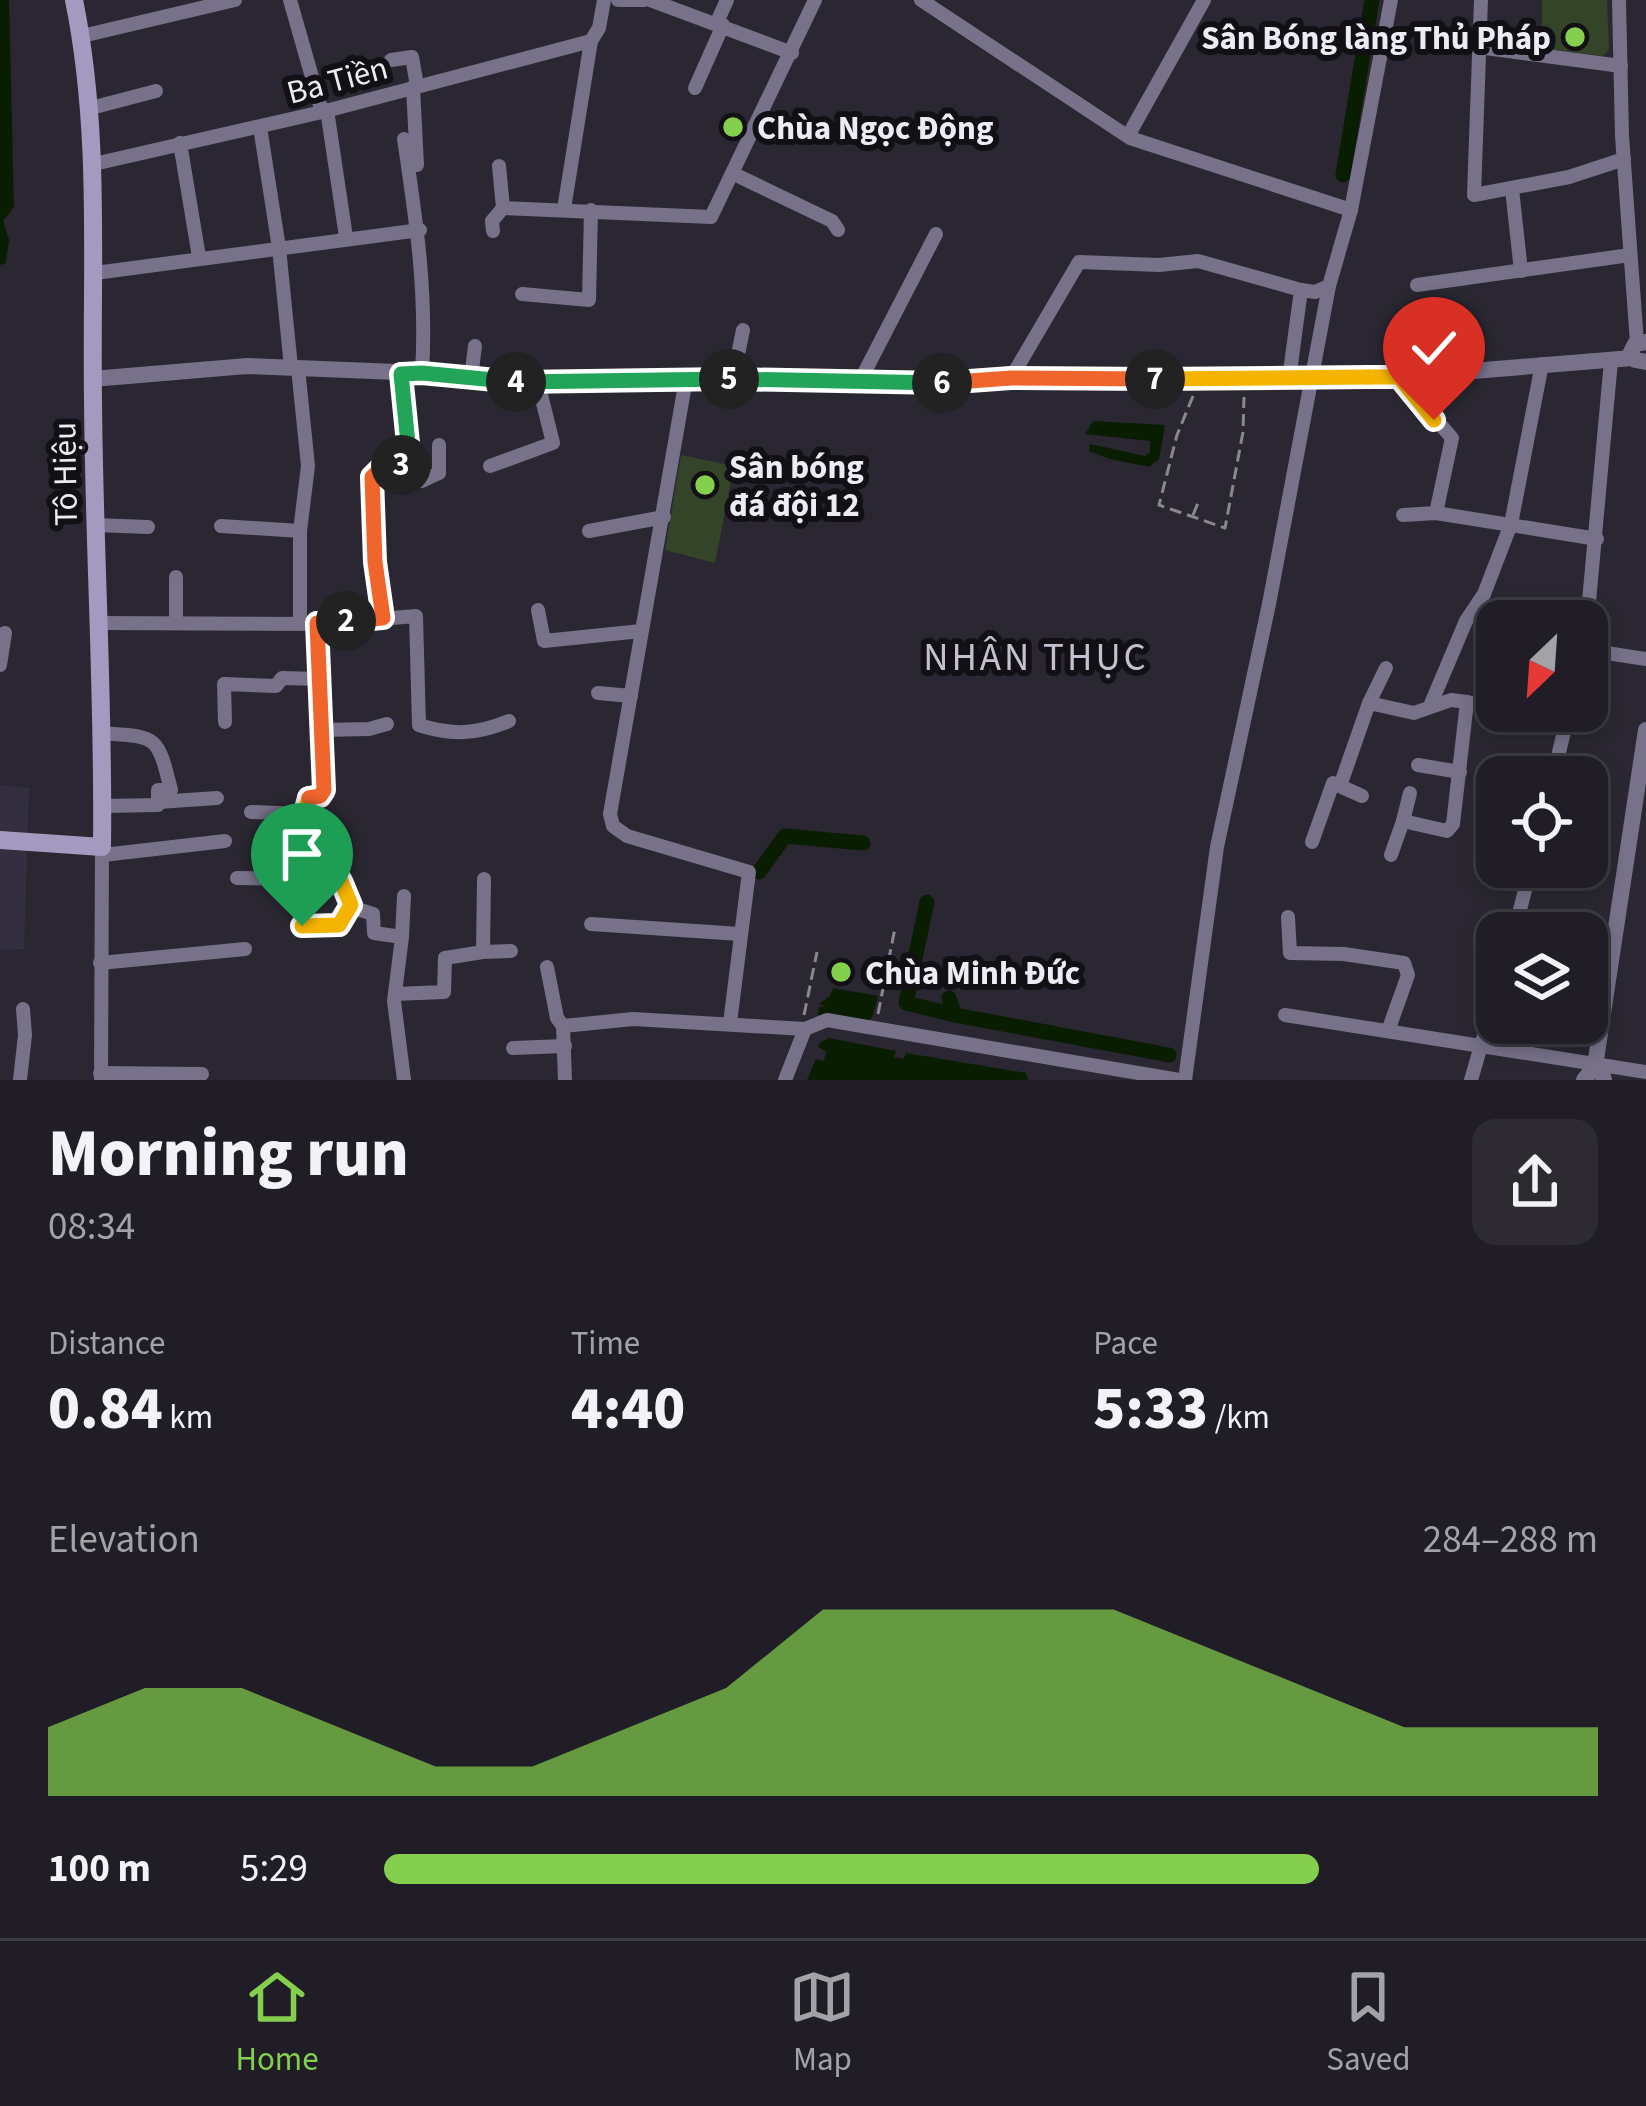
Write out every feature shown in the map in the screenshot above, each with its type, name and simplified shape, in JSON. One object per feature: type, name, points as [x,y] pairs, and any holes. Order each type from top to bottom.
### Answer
[{"type":"main road","name":"Tô Hiệu","points":[[74,0],[91,108],[94,164],[92,379],[103,851]]},
{"type":"main road","points":[[0,840],[103,851]]},
{"type":"street","points":[[82,36],[235,0]]},
{"type":"street","points":[[290,0],[325,111],[346,237]]},
{"type":"street","points":[[564,209],[592,41],[604,0]]},
{"type":"street","points":[[618,0],[647,0],[792,53]]},
{"type":"street","points":[[695,88],[727,0]]},
{"type":"street","points":[[503,208],[707,219],[716,213],[815,0]]},
{"type":"street","points":[[921,0],[1128,136],[1352,210]]},
{"type":"street","points":[[1128,136],[1204,0]]},
{"type":"street","points":[[563,1026],[633,1019],[805,1028],[827,1020],[1182,1080],[1217,847],[1329,286],[1352,210],[1391,0]]},
{"type":"street","points":[[1481,0],[1474,195],[1569,177],[1624,159]]},
{"type":"street","points":[[92,379],[247,367],[422,373],[538,383],[1289,379],[1399,377],[1611,361],[1640,351],[1624,159],[1619,0]]},
{"type":"street","name":"Ba Tiền","points":[[94,164],[325,111],[592,41]]},
{"type":"street","points":[[1478,47],[1621,66]]},
{"type":"street","points":[[391,60],[412,57],[420,200]]},
{"type":"street","points":[[91,108],[156,92]]},
{"type":"street","points":[[260,127],[308,466],[299,530],[300,622]]},
{"type":"street","points":[[404,139],[420,230],[426,312],[422,373]]},
{"type":"street","points":[[180,143],[199,257]]},
{"type":"street","points":[[493,231],[492,221],[503,208],[500,166]]},
{"type":"street","points":[[734,174],[832,220],[838,230]]},
{"type":"street","points":[[1512,189],[1521,271]]},
{"type":"street","points":[[522,294],[589,300],[591,210]]},
{"type":"street","points":[[95,273],[420,230]]},
{"type":"street","points":[[860,383],[936,234]]},
{"type":"street","points":[[1417,285],[1630,255]]},
{"type":"street","points":[[1011,378],[1079,262],[1159,265],[1198,261],[1300,290],[1315,292],[1329,286]]},
{"type":"street","points":[[1289,379],[1300,290]]},
{"type":"street","points":[[733,379],[743,330]]},
{"type":"street","points":[[470,378],[475,346]]},
{"type":"street","points":[[1590,600],[1611,361]]},
{"type":"street","points":[[1430,706],[1466,621],[1484,594],[1511,524],[1542,364]]},
{"type":"street","points":[[401,374],[410,463],[422,481],[439,473],[439,445]]},
{"type":"street","points":[[1399,377],[1452,438],[1436,514]]},
{"type":"street","points":[[686,379],[611,807],[613,826],[627,836],[749,872],[730,1023]]},
{"type":"street","points":[[490,466],[554,443],[538,383]]},
{"type":"street","points":[[383,618],[375,562],[372,477],[380,469],[410,463]]},
{"type":"street","points":[[1402,515],[1436,514],[1597,539]]},
{"type":"street","points":[[589,530],[664,517]]},
{"type":"street","points":[[94,525],[148,526]]},
{"type":"street","points":[[221,526],[299,530]]},
{"type":"street","points":[[176,577],[176,623]]},
{"type":"street","points":[[538,610],[544,641],[602,629],[641,631]]},
{"type":"street","points":[[97,623],[317,623],[416,616],[419,725],[467,734],[509,721]]},
{"type":"street","points":[[299,879],[303,814],[310,798],[324,790],[317,623]]},
{"type":"street","points":[[0,665],[5,633]]},
{"type":"street","points":[[1608,653],[1646,659]]},
{"type":"street","points":[[1340,786],[1358,726],[1386,668]]},
{"type":"street","points":[[226,722],[224,684],[276,686],[282,678],[320,679]]},
{"type":"street","points":[[598,693],[631,695]]},
{"type":"street","points":[[1369,703],[1414,712],[1451,700],[1476,704]]},
{"type":"street","points":[[1402,821],[1447,831],[1453,824],[1466,702]]},
{"type":"street","points":[[321,730],[387,724]]},
{"type":"street","points":[[1594,1075],[1646,730]]},
{"type":"street","points":[[100,733],[145,736],[161,749],[171,790],[158,790],[158,802]]},
{"type":"street","points":[[1418,765],[1460,772]]},
{"type":"street","points":[[1312,842],[1333,782],[1362,796]]},
{"type":"street","points":[[1391,854],[1410,793]]},
{"type":"street","points":[[103,806],[217,798]]},
{"type":"street","points":[[251,812],[303,814]]},
{"type":"street","points":[[202,1074],[100,1076],[103,851],[225,841]]},
{"type":"street","points":[[237,878],[341,881],[351,905],[373,914],[374,933],[403,937]]},
{"type":"street","points":[[484,879],[484,952]]},
{"type":"street","points":[[402,1080],[395,994],[404,896]]},
{"type":"street","points":[[302,926],[339,925],[351,905]]},
{"type":"street","points":[[1288,917],[1290,953],[1344,954],[1404,963],[1408,975],[1388,1031]]},
{"type":"street","points":[[591,924],[740,934]]},
{"type":"street","points":[[100,963],[245,949]]},
{"type":"street","points":[[395,994],[444,992],[445,958],[512,951]]},
{"type":"street","points":[[547,967],[557,1018],[563,1026],[565,1080]]},
{"type":"street","points":[[20,1080],[26,1035],[23,1009]]},
{"type":"street","points":[[1285,1015],[1479,1048],[1594,1075],[1646,1072]]},
{"type":"street","points":[[785,1080],[805,1028]]},
{"type":"street","points":[[1471,1080],[1480,1044]]},
{"type":"street","points":[[513,1048],[565,1046]]},
{"type":"path","points":[[1193,396],[1177,435],[1160,505],[1225,527],[1243,432],[1244,395]]},
{"type":"path","points":[[1192,516],[1198,503]]},
{"type":"path","points":[[875,1028],[895,928]]},
{"type":"path","points":[[805,1028],[817,952]]},
{"type":"shaded area","points":[[0,0],[9,0],[14,207],[3,221],[9,240],[6,263],[0,265]]},
{"type":"shaded area","points":[[1542,0],[1607,0],[1609,49],[1603,56],[1542,48]]},
{"type":"shaded area","points":[[1093,421],[1165,425],[1159,459],[1149,467],[1089,451],[1090,444],[1145,456],[1150,452],[1150,441],[1085,434]]},
{"type":"shaded area","points":[[681,455],[734,466],[715,563],[665,550]]},
{"type":"shaded area","points":[[0,785],[29,788],[24,949],[0,950]]},
{"type":"shaded area","points":[[833,988],[878,996],[872,1018],[862,1023],[818,1015],[819,1007],[826,1006],[819,1004]]},
{"type":"shaded area","points":[[829,1038],[896,1051],[894,1057],[903,1059],[906,1053],[1026,1073],[1028,1080],[807,1080],[816,1059],[823,1061],[827,1052],[818,1047]]},
{"type":"waterway","points":[[1343,175],[1372,0]]},
{"type":"waterway","points":[[759,872],[785,836],[863,843]]},
{"type":"waterway","points":[[910,982],[927,902]]},
{"type":"waterway","points":[[909,989],[906,1003],[955,1015]]},
{"type":"waterway","points":[[949,998],[955,1015],[1169,1055]]},
{"type":"place","name":"Sân Bóng làng Thủ Pháp","points":[[1575,37]]},
{"type":"place","name":"Chùa Ngọc Động","points":[[733,127]]},
{"type":"place","name":"Sân bóng đá đội 12","points":[[705,485]]},
{"type":"place","name":"Chùa Minh Đức","points":[[841,972]]},
{"type":"district","name":"NHÂN THỤC","points":[[1036,656]]},
{"type":"route","points":[[302,926],[339,925],[351,905],[341,881],[299,879],[304,809],[310,798],[324,790],[317,623],[383,618],[375,562],[372,477],[380,469],[410,463],[401,374],[538,383],[1399,377],[1434,420]]}]
